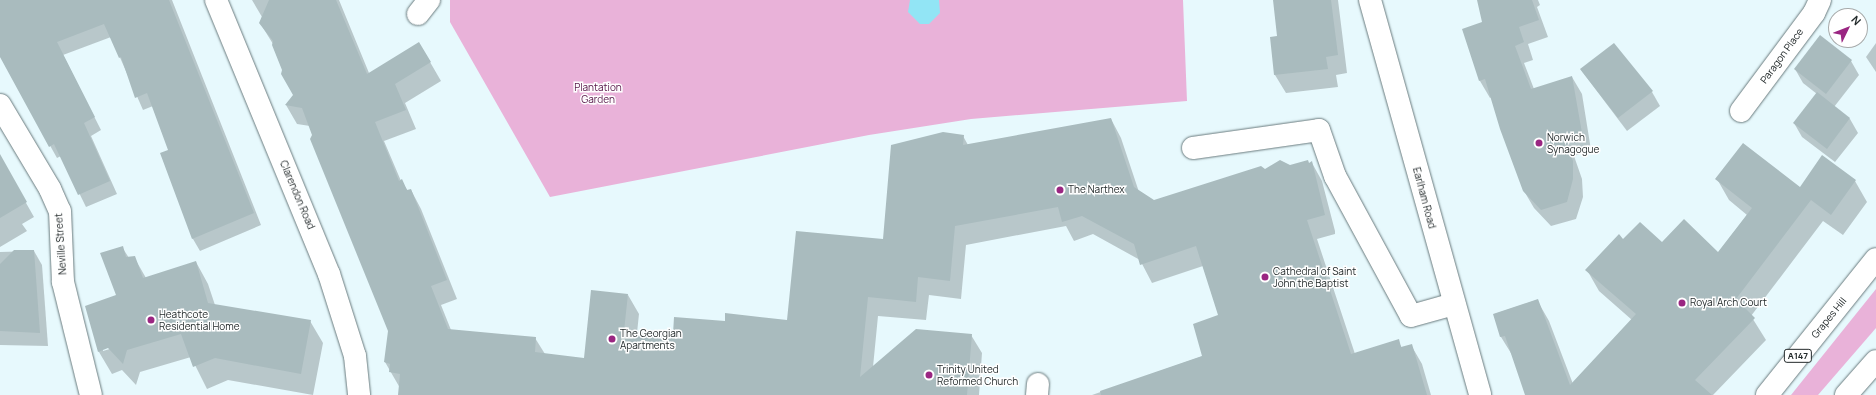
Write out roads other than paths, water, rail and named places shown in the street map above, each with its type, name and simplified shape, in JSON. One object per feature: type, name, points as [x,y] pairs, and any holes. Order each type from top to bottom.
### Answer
[{"type":"street","name":"Clarendon Road","points":[[216,0],[329,274],[355,356],[359,395]]},
{"type":"street","name":"Earlham Road","points":[[1370,0],[1480,395]]},
{"type":"street","name":"Paragon Place","points":[[1741,111],[1814,13],[1820,0]]},
{"type":"street","name":"Neville Street","points":[[0,105],[50,189],[60,211],[63,282],[90,395]]},
{"type":"street","points":[[1193,148],[1319,130],[1335,176],[1411,316],[1454,304]]},
{"type":"street","name":"Grapes Hill","points":[[1767,395],[1876,259]]},
{"type":"street","points":[[1846,395],[1876,361]]},
{"type":"water","points":[[910,0],[939,0],[940,13],[929,24],[920,24],[908,12]]},
{"type":"place","name":"Norwich Synagogue","points":[[1539,143]]},
{"type":"place","name":"The Narthex","points":[[1060,190]]},
{"type":"place","name":"Cathedral of Saint John the Baptist","points":[[1265,277]]},
{"type":"place","name":"Royal Arch Court","points":[[1682,303]]},
{"type":"place","name":"Heathcote Residential Home","points":[[151,320]]},
{"type":"place","name":"The Georgian Apartments","points":[[612,339]]},
{"type":"place","name":"Trinity United Reformed Church","points":[[929,375]]},
{"type":"park label","name":"Plantation Garden","points":[[598,92]]}]
